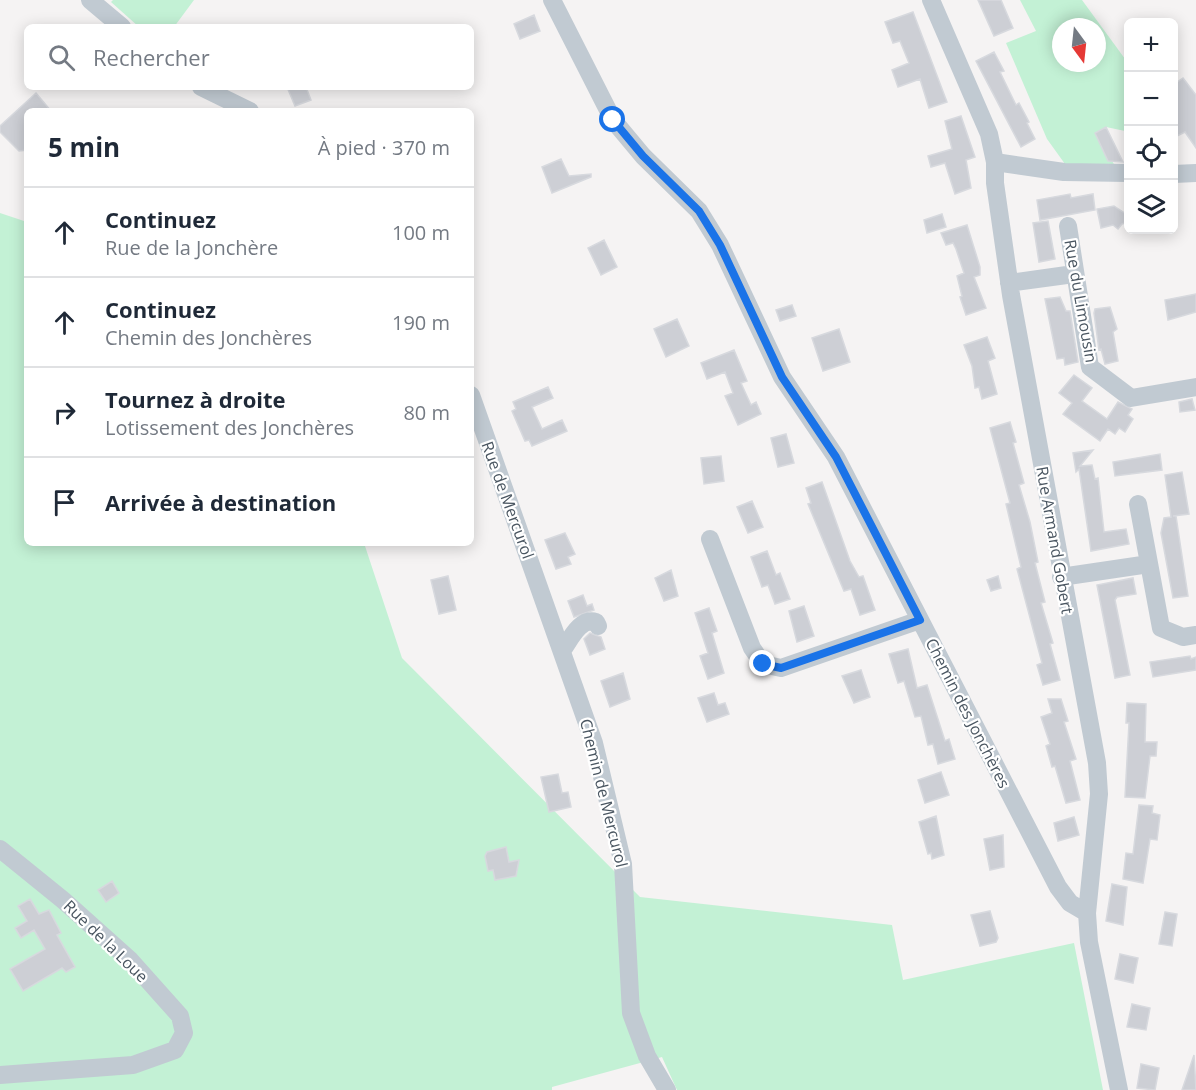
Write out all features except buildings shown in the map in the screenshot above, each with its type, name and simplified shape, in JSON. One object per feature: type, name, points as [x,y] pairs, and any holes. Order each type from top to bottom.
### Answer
[{"type":"street","points":[[90,0],[118,24]]},
{"type":"street","name":"Chemin des Jonchères","points":[[552,0],[613,120],[643,156],[699,211],[720,245],[782,377],[836,457],[1058,887],[1070,903],[1087,913]]},
{"type":"street","name":"Rue Armand Gobert","points":[[931,0],[989,134],[995,162],[995,183],[1009,283],[1061,577],[1097,763],[1099,794],[1087,913],[1089,942],[1119,1090]]},
{"type":"street","points":[[207,90],[244,108]]},
{"type":"street","points":[[995,162],[1064,172],[1124,173]]},
{"type":"street","points":[[1178,174],[1196,173]]},
{"type":"street","name":"Rue du Limousin","points":[[1068,226],[1090,367],[1131,398],[1196,387]]},
{"type":"street","points":[[1009,283],[1074,274]]},
{"type":"street","name":"Rue de Mercurol","points":[[474,403],[534,572]]},
{"type":"street","points":[[1138,504],[1161,628],[1183,637],[1196,634]]},
{"type":"street","points":[[710,539],[752,648],[763,664],[781,668],[920,620]]},
{"type":"street","points":[[1061,577],[1149,564]]},
{"type":"street","name":"Chemin de Mercurol","points":[[534,572],[594,743],[623,864],[631,1013],[647,1056],[667,1090]]},
{"type":"street","points":[[562,651],[582,623],[590,620],[596,622],[598,626]]},
{"type":"street","name":"Rue de la Loue","points":[[0,849],[63,900],[130,960],[180,1016],[184,1033],[175,1050],[133,1065],[0,1075]]},
{"type":"green space","points":[[113,0],[194,0],[176,24],[136,24],[111,2]]},
{"type":"green space","points":[[1020,0],[1082,0],[1095,18],[1052,18],[1052,72],[1106,72],[1106,33],[1124,58],[1124,131],[1106,127],[1096,133],[1115,166],[1065,164],[1047,139],[1006,43],[1036,31]]},
{"type":"green space","points":[[0,213],[24,221],[24,546],[365,546],[402,658],[640,897],[892,925],[903,980],[1074,943],[1103,1090],[677,1090],[662,1057],[552,1087],[552,1090],[0,1090]]},
{"type":"route","points":[[613,120],[643,156],[699,211],[720,245],[782,377],[836,457],[920,620],[781,668],[763,664]]}]
